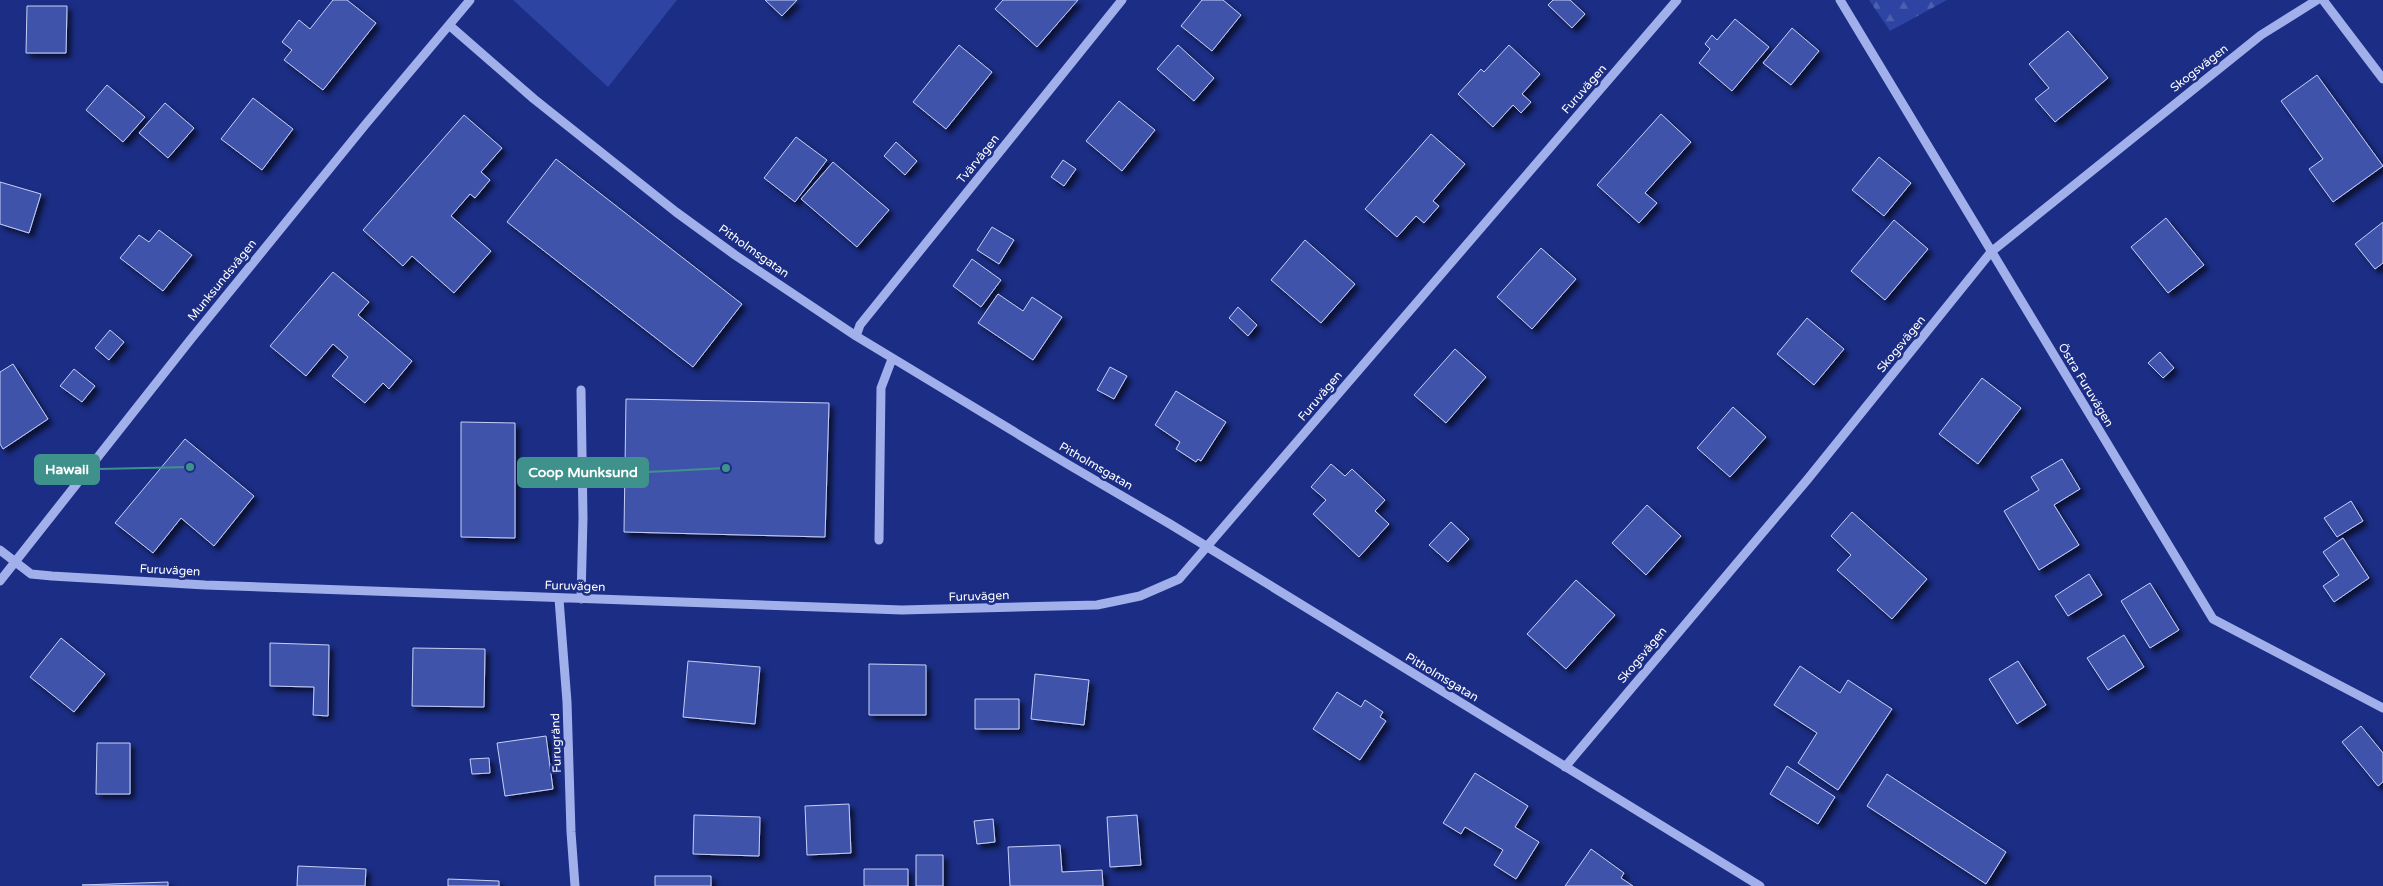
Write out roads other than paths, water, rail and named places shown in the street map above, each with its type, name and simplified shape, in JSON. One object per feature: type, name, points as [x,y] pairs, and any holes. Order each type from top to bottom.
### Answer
[{"type":"street","name":"Munksundsvägen","points":[[0,581],[197,332],[365,125],[470,0]]},
{"type":"street","name":"Tvärvägen","points":[[856,336],[860,325],[1122,0]]},
{"type":"street","name":"Furuvägen","points":[[0,550],[31,574],[205,585],[902,610],[1097,605],[1140,596],[1179,579],[1677,0]]},
{"type":"street","name":"Östra Furuvägen","points":[[1840,0],[2213,619],[2383,708]]},
{"type":"street","name":"Skogsvägen","points":[[1565,767],[1807,480],[1991,252],[2262,35],[2317,0]]},
{"type":"street","points":[[2324,0],[2383,79]]},
{"type":"street","name":"Pitholmsgatan","points":[[449,25],[534,99],[676,212],[735,255],[856,336],[1170,524],[1206,548],[1760,886]]},
{"type":"street","points":[[879,540],[881,388],[892,358]]},
{"type":"street","points":[[581,390],[583,518],[581,599]]},
{"type":"street","name":"Furugränd","points":[[559,599],[567,702],[571,832],[575,886]]},
{"type":"place","name":"Hawaii","points":[[190,467]]},
{"type":"place","name":"Coop Munksund","points":[[726,468]]}]
